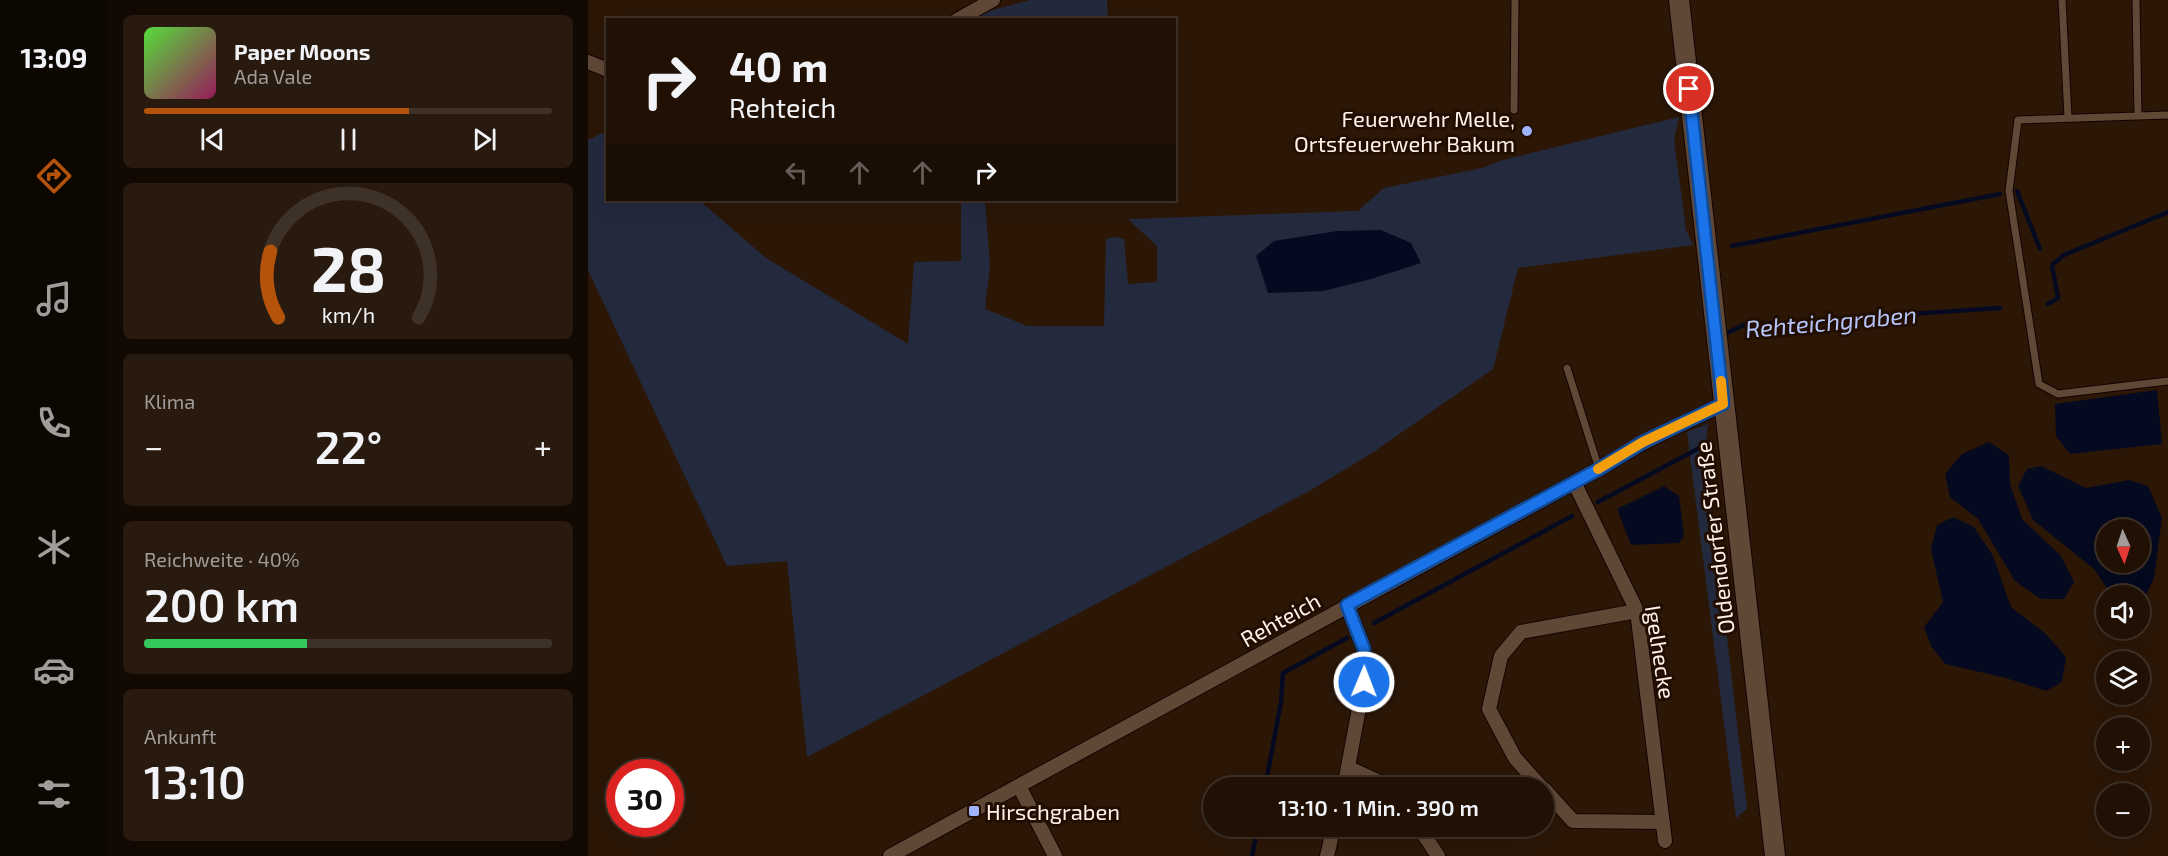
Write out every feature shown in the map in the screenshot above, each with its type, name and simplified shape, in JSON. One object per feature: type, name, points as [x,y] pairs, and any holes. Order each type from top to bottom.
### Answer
[{"type":"main road","name":"Oldendorfer Straße","points":[[1679,0],[1775,856]]},
{"type":"street","points":[[961,18],[993,0]]},
{"type":"street","points":[[588,62],[606,69]]},
{"type":"street","name":"Rehteich","points":[[890,856],[1599,469],[1643,442],[1723,404]]},
{"type":"street","name":"Igelhecke","points":[[1574,482],[1637,611],[1665,841]]},
{"type":"street","points":[[1347,605],[1364,649],[1364,682],[1347,777]]},
{"type":"street","points":[[1533,777],[1515,758],[1489,710],[1501,656],[1521,632],[1637,611]]},
{"type":"street","points":[[1349,768],[1369,777]]},
{"type":"street","points":[[1019,786],[1055,856]]},
{"type":"street","points":[[1554,800],[1573,821],[1663,822]]},
{"type":"street","points":[[1327,856],[1331,837]]},
{"type":"street","points":[[1425,837],[1438,856]]},
{"type":"lane","points":[[1514,110],[1515,0]]},
{"type":"lane","points":[[2062,0],[2068,117]]},
{"type":"lane","points":[[2136,0],[2138,116]]},
{"type":"lane","points":[[2168,115],[2018,120],[2008,191],[2039,384],[2058,394],[2168,381]]},
{"type":"lane","points":[[1567,368],[1599,469]]},
{"type":"shaded area","points":[[1030,0],[1107,0],[1108,18],[974,18],[985,12]]},
{"type":"shaded area","points":[[1679,117],[1674,140],[1686,230],[1693,245],[1518,268],[1493,369],[1372,453],[1311,490],[807,757],[787,561],[727,566],[588,270],[588,140],[602,133],[606,136],[606,201],[700,201],[766,258],[908,344],[914,262],[961,261],[961,201],[985,201],[990,266],[985,309],[1027,326],[1104,326],[1106,239],[1115,237],[1124,239],[1128,284],[1157,282],[1157,246],[1128,219],[1358,211],[1384,188],[1482,168],[1503,160]]},
{"type":"shaded area","points":[[1381,230],[1411,243],[1421,263],[1324,291],[1268,293],[1256,256],[1274,241],[1337,231]]},
{"type":"shaded area","points":[[2157,390],[2162,444],[2070,454],[2056,436],[2055,404]]},
{"type":"shaded area","points":[[1708,424],[1707,467],[1747,809],[1736,818],[1687,432]]},
{"type":"shaded area","points":[[1989,442],[2009,455],[2010,484],[2022,519],[2061,556],[2074,582],[2064,599],[2041,599],[2015,581],[1978,519],[1950,497],[1945,474],[1962,454]]},
{"type":"shaded area","points":[[2041,466],[2086,488],[2129,480],[2148,486],[2162,518],[2154,578],[2150,586],[2105,585],[2097,573],[2150,573],[2150,519],[2096,519],[2096,572],[2033,520],[2018,486],[2027,469]]},
{"type":"shaded area","points":[[1664,486],[1679,496],[1684,536],[1679,543],[1631,545],[1617,509]]},
{"type":"shaded area","points":[[1953,517],[1974,527],[1993,556],[2011,607],[2046,634],[2066,657],[2062,682],[2046,691],[2006,678],[1945,664],[1931,646],[1924,627],[1943,602],[1931,549],[1937,525]]},
{"type":"waterway","points":[[2017,191],[2040,249]]},
{"type":"waterway","points":[[1732,246],[2000,194]]},
{"type":"waterway","name":"Rehteichgraben","points":[[2048,304],[2058,298],[2052,265],[2064,255],[2168,212]]},
{"type":"waterway","name":"Rehteichgraben","points":[[1723,335],[1744,325],[2000,308]]},
{"type":"waterway","name":"Rehteichgraben","points":[[1598,502],[1705,445]]},
{"type":"waterway","name":"Rehteichgraben","points":[[1374,623],[1572,516]]},
{"type":"waterway","name":"Rehteichgraben","points":[[1267,777],[1281,702],[1283,673],[1347,638]]},
{"type":"waterway","name":"Rehteichgraben","points":[[1252,856],[1256,837]]},
{"type":"slow traffic","points":[[1598,469],[1643,442],[1723,404],[1721,381]]},
{"type":"place","name":"Feuerwehr Melle, Ortsfeuerwehr Bakum","points":[[1527,131]]},
{"type":"place","name":"Hirschgraben","points":[[974,811]]},
{"type":"route","points":[[1364,682],[1364,649],[1347,605],[1599,469],[1643,442],[1723,404],[1689,89]]}]
